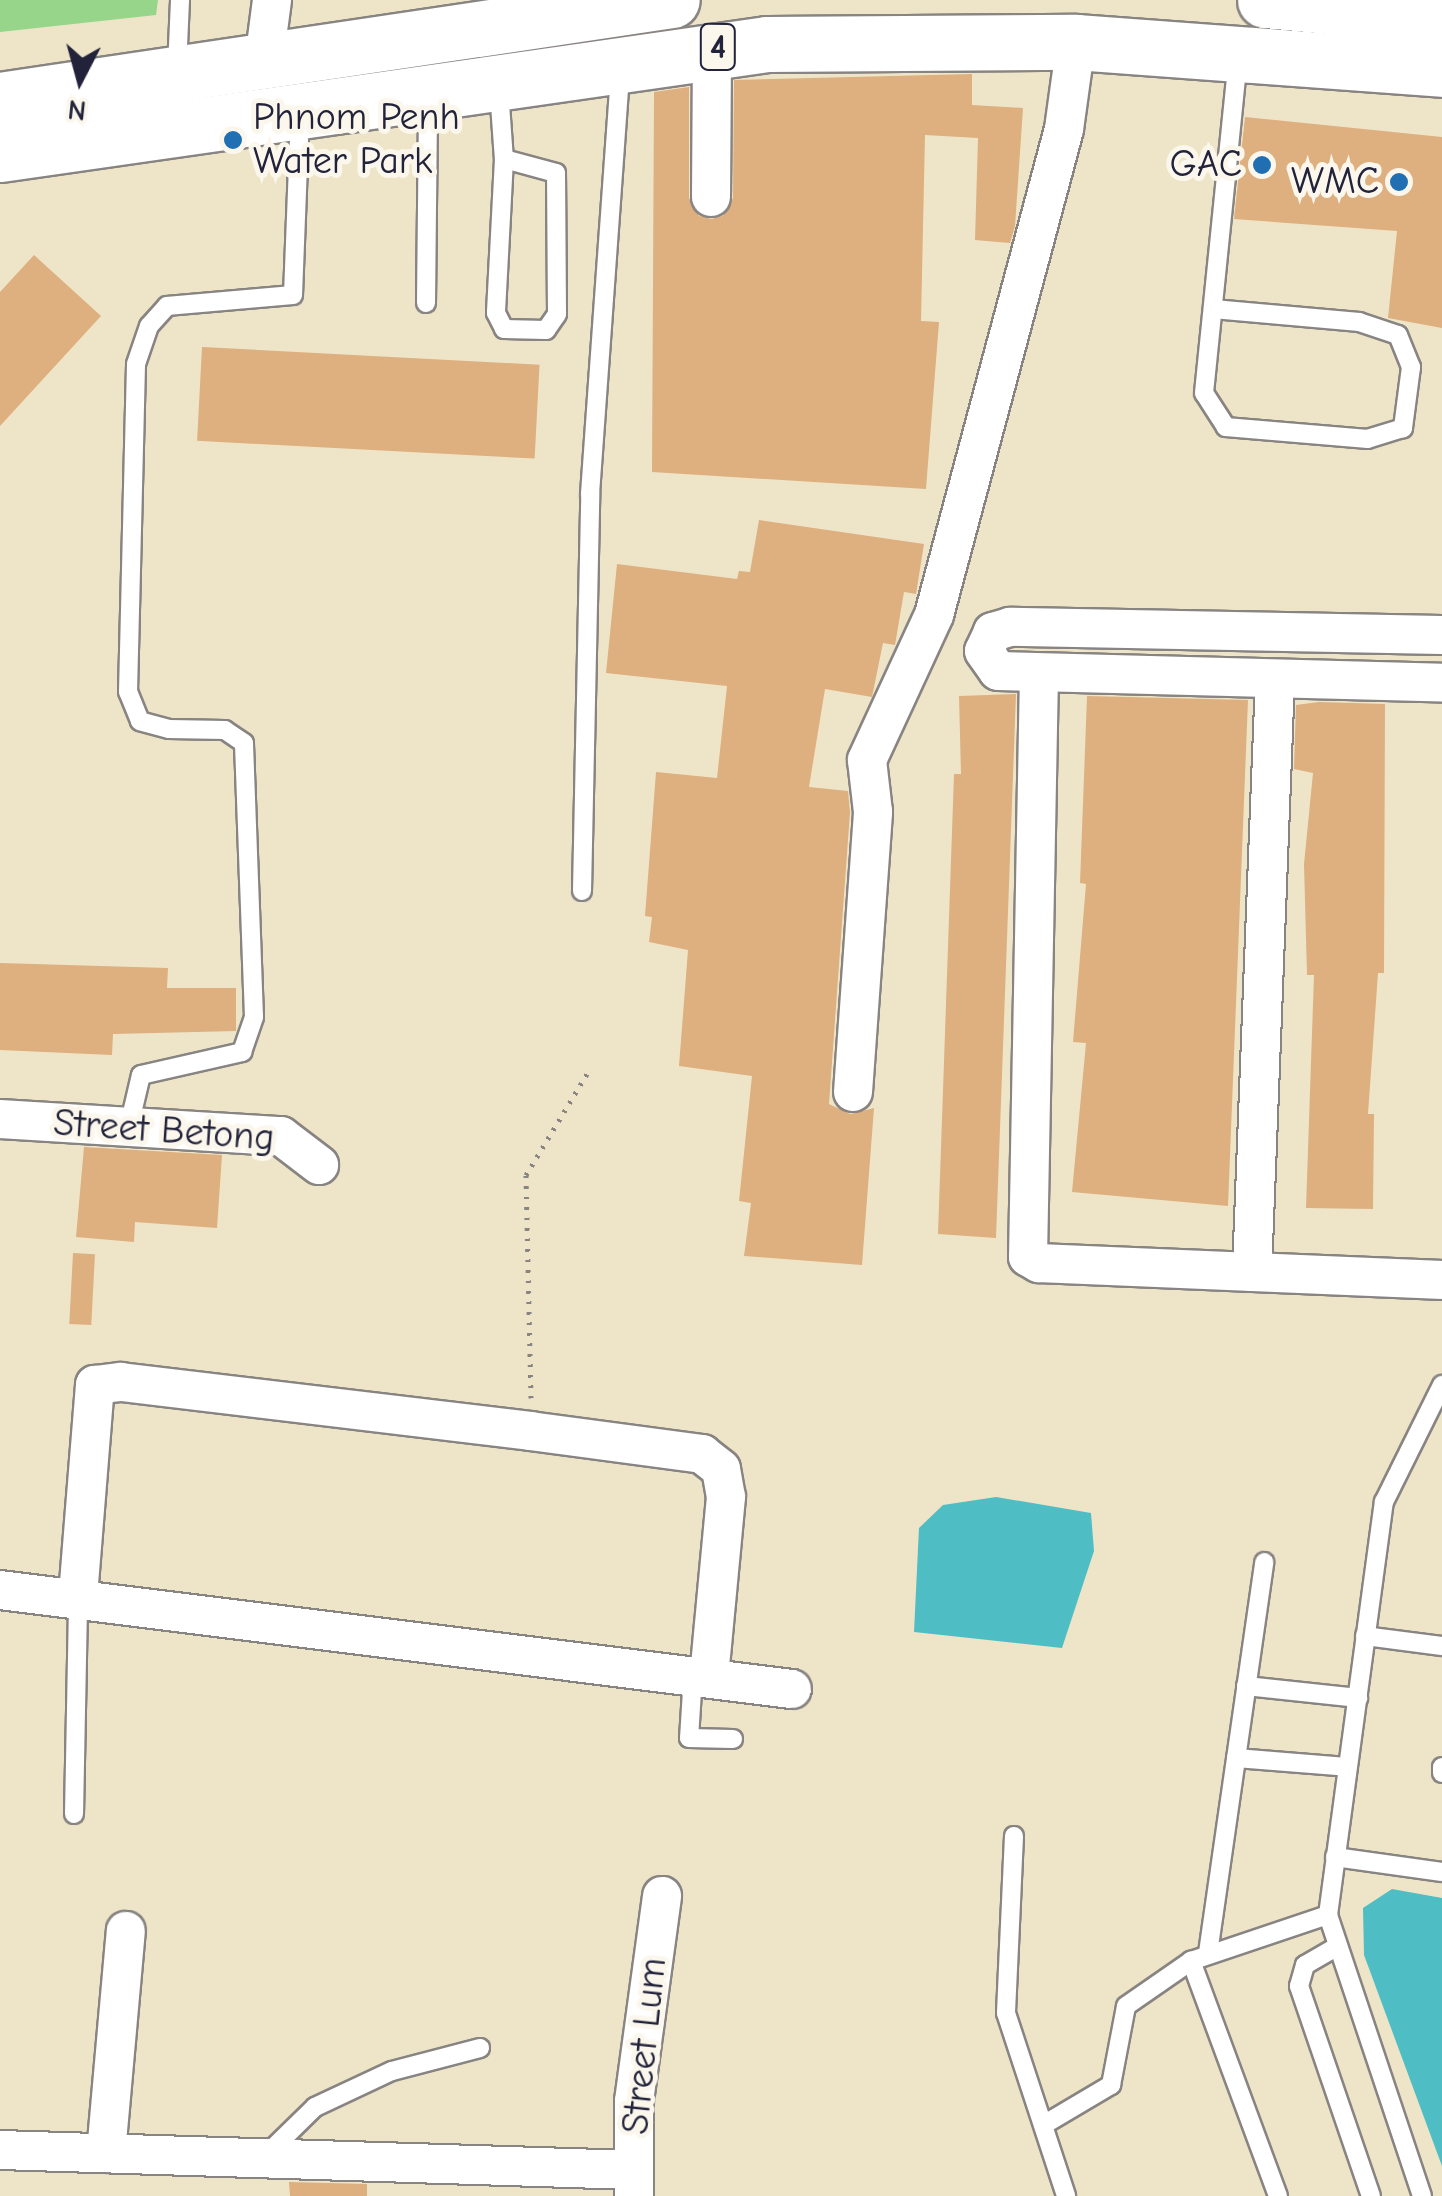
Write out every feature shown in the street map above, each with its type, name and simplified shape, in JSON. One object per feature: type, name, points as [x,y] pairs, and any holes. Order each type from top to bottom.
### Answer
[{"type":"highway","name":"4","points":[[0,154],[181,101],[264,61],[672,0]]},
{"type":"highway","points":[[1265,0],[1437,10]]},
{"type":"highway","name":"4","points":[[0,100],[181,101],[300,110],[712,48],[1076,42],[1442,68]]},
{"type":"street","points":[[264,61],[272,0]]},
{"type":"street","points":[[853,1092],[873,812],[868,760],[934,615],[1064,129],[1076,42]]},
{"type":"street","points":[[711,197],[712,48]]},
{"type":"street","points":[[1442,635],[1010,627],[988,638],[987,661],[998,671],[1039,674],[1442,683]]},
{"type":"street","points":[[1039,674],[1028,1257],[1038,1263],[1442,1280]]},
{"type":"street","points":[[1252,1272],[1275,680]]},
{"type":"street","name":"Street Betong","points":[[0,1119],[280,1136],[319,1165]]},
{"type":"street","points":[[78,1596],[95,1385],[121,1382],[702,1454],[721,1470],[726,1497],[701,1676]]},
{"type":"street","points":[[0,1590],[78,1596],[792,1689]]},
{"type":"street","name":"Street Lum","points":[[634,2183],[634,2101],[662,1896]]},
{"type":"street","points":[[106,2153],[126,1932]]},
{"type":"street","points":[[0,2150],[263,2158],[634,2183]]},
{"type":"lane","points":[[180,0],[181,101]]},
{"type":"lane","points":[[1213,309],[1360,322],[1398,336],[1412,367],[1403,428],[1368,439],[1226,428],[1204,393],[1239,52]]},
{"type":"lane","points":[[582,891],[590,494],[618,62]]},
{"type":"lane","points":[[498,80],[504,160],[496,314],[504,328],[546,330],[557,314],[556,173],[504,160]]},
{"type":"lane","points":[[426,302],[427,90]]},
{"type":"lane","points":[[129,1126],[141,1075],[242,1052],[254,1017],[244,743],[225,730],[140,721],[128,692],[136,364],[149,326],[167,306],[293,295],[300,110]]},
{"type":"lane","points":[[1422,2196],[1328,1915],[1384,1502],[1442,1385]]},
{"type":"lane","points":[[1264,1562],[1236,1758],[1200,1957],[1278,2196]]},
{"type":"lane","points":[[74,1814],[78,1596]]},
{"type":"lane","points":[[1365,1636],[1442,1646]]},
{"type":"lane","points":[[701,1676],[690,1738],[734,1739]]},
{"type":"lane","points":[[1246,1686],[1358,1698]]},
{"type":"lane","points":[[1236,1758],[1347,1768]]},
{"type":"lane","points":[[1014,1836],[1006,2013],[1066,2196]]},
{"type":"lane","points":[[1335,1857],[1442,1872]]},
{"type":"lane","points":[[1044,2124],[1111,2085],[1126,2006],[1200,1957],[1328,1915]]},
{"type":"lane","points":[[1338,1946],[1305,1965],[1299,1986],[1371,2196]]},
{"type":"lane","points":[[263,2158],[315,2107],[392,2071],[480,2048]]},
{"type":"path","points":[[530,1432],[526,1176],[590,1070]]},
{"type":"green space","points":[[0,0],[158,0],[156,15],[0,32]]},
{"type":"water","points":[[996,1497],[1091,1513],[1094,1551],[1062,1648],[914,1632],[919,1528],[943,1505]]},
{"type":"water","points":[[1392,1889],[1442,1898],[1442,2166],[1364,1955],[1363,1908]]},
{"type":"building","points":[[972,74],[972,105],[1023,108],[1015,226],[1010,243],[975,240],[978,138],[925,135],[921,321],[939,322],[926,489],[652,472],[654,92],[689,87],[689,198],[699,216],[712,219],[723,216],[733,198],[734,80]]},
{"type":"building","points":[[1245,117],[1442,137],[1442,328],[1388,318],[1397,231],[1234,219]]},
{"type":"building","points":[[34,255],[101,316],[0,426],[0,292]]},
{"type":"building","points":[[202,347],[540,365],[535,459],[197,441]]},
{"type":"building","points":[[759,520],[924,544],[916,594],[904,592],[895,645],[883,643],[872,697],[825,689],[809,787],[848,791],[850,812],[829,1104],[850,1114],[874,1108],[862,1265],[744,1256],[751,1203],[739,1201],[752,1076],[679,1066],[688,950],[649,942],[652,917],[645,916],[656,772],[717,778],[727,686],[606,673],[617,564],[737,579],[739,571],[750,572]]},
{"type":"building","points":[[1016,694],[996,1238],[938,1234],[954,774],[961,774],[959,696]]},
{"type":"building","points":[[1087,696],[1248,700],[1228,1206],[1072,1192],[1086,1043],[1073,1042],[1086,884],[1080,883]]},
{"type":"building","points":[[1385,704],[1384,973],[1378,973],[1368,1114],[1374,1114],[1373,1209],[1306,1208],[1314,975],[1307,975],[1304,864],[1313,773],[1294,769],[1296,705]]},
{"type":"building","points":[[0,963],[168,968],[167,988],[236,988],[236,1031],[113,1034],[112,1055],[0,1050]]},
{"type":"building","points":[[84,1147],[222,1155],[217,1228],[135,1222],[134,1242],[76,1237]]},
{"type":"building","points":[[73,1253],[95,1254],[91,1325],[69,1324]]},
{"type":"building","points":[[289,2182],[367,2184],[367,2196],[290,2196]]},
{"type":"place","name":"Phnom Penh Water Park","points":[[233,140]]},
{"type":"place","name":"GAC","points":[[1262,165]]},
{"type":"place","name":"WMC","points":[[1399,182]]}]
